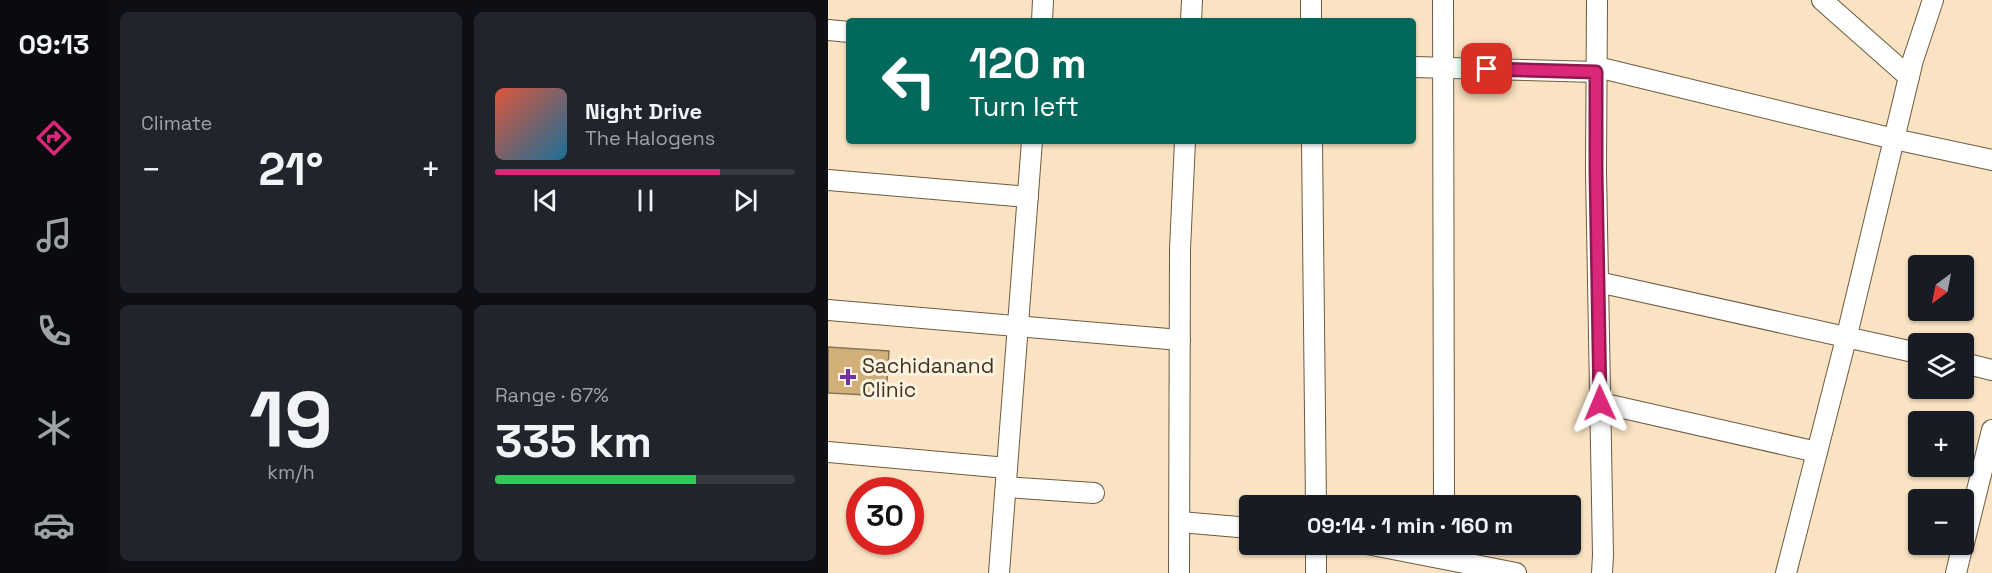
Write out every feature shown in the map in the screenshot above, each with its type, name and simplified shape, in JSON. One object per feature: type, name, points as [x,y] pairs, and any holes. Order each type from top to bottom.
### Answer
[{"type":"street","points":[[1042,18],[1043,0]]},
{"type":"street","points":[[1191,18],[1192,0]]},
{"type":"street","points":[[1311,0],[1311,18]]},
{"type":"street","points":[[1443,0],[1443,495]]},
{"type":"street","points":[[1597,0],[1602,573]]},
{"type":"street","points":[[1822,0],[1909,77]]},
{"type":"street","points":[[1785,573],[1847,335],[1909,77],[1933,0]]},
{"type":"street","points":[[828,30],[846,32]]},
{"type":"street","points":[[1416,67],[1597,69],[1992,160]]},
{"type":"street","points":[[999,573],[1032,144]]},
{"type":"street","points":[[1179,573],[1180,249],[1185,144]]},
{"type":"street","points":[[1312,144],[1316,495]]},
{"type":"street","points":[[828,180],[1028,197]]},
{"type":"street","points":[[1598,282],[1847,335],[1908,350]]},
{"type":"street","points":[[828,310],[1180,340]]},
{"type":"street","points":[[1974,366],[1992,370]]},
{"type":"street","points":[[1600,403],[1817,452]]},
{"type":"street","points":[[1974,501],[1992,430]]},
{"type":"street","points":[[828,452],[1094,493]]},
{"type":"street","points":[[1179,522],[1239,527]]},
{"type":"street","points":[[1316,555],[1316,573]]},
{"type":"street","points":[[1423,555],[1516,573]]},
{"type":"street","points":[[1956,573],[1960,555]]},
{"type":"building","points":[[828,347],[889,351],[886,396],[828,393]]},
{"type":"place","name":"Sachidanand Clinic","points":[[848,377]]},
{"type":"route","points":[[1487,69],[1596,72],[1600,403]]}]
